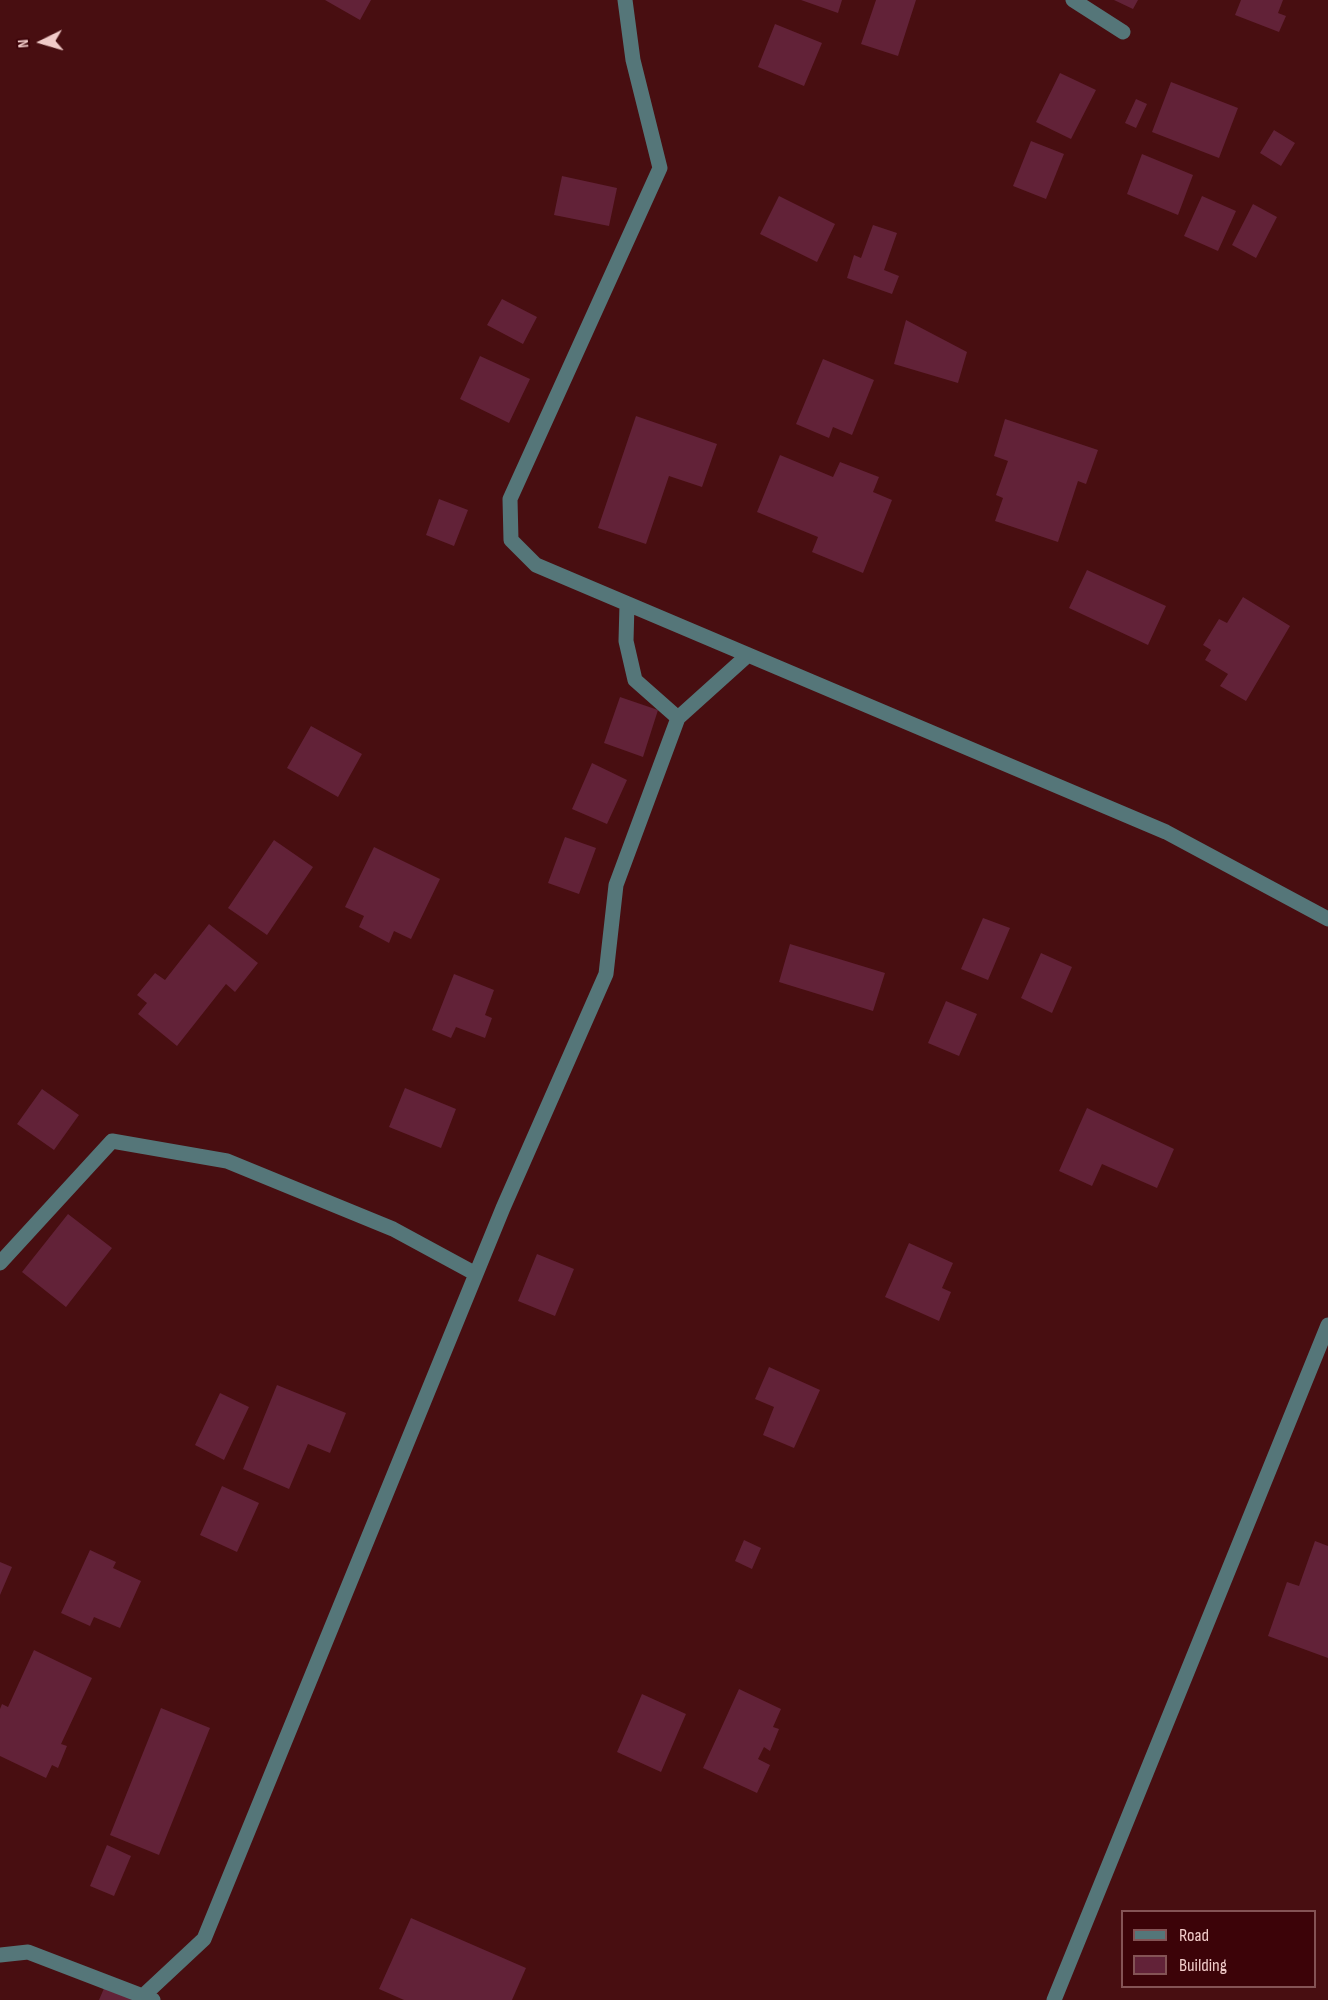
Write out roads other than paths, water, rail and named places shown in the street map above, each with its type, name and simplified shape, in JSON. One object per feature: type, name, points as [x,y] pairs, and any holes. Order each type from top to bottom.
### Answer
[{"type":"street","points":[[625,0],[633,60],[660,168],[510,499],[511,540],[536,565],[1166,832],[1328,919]]},
{"type":"street","points":[[1073,0],[1123,33]]},
{"type":"street","points":[[627,604],[626,641],[635,680],[678,718]]},
{"type":"street","points":[[0,1954],[28,1952],[148,1998],[204,1939],[503,1208],[606,974],[616,885],[678,718],[748,655]]},
{"type":"street","points":[[0,1263],[112,1141],[227,1161],[393,1229],[476,1274]]},
{"type":"street","points":[[1054,2000],[1328,1325]]}]
